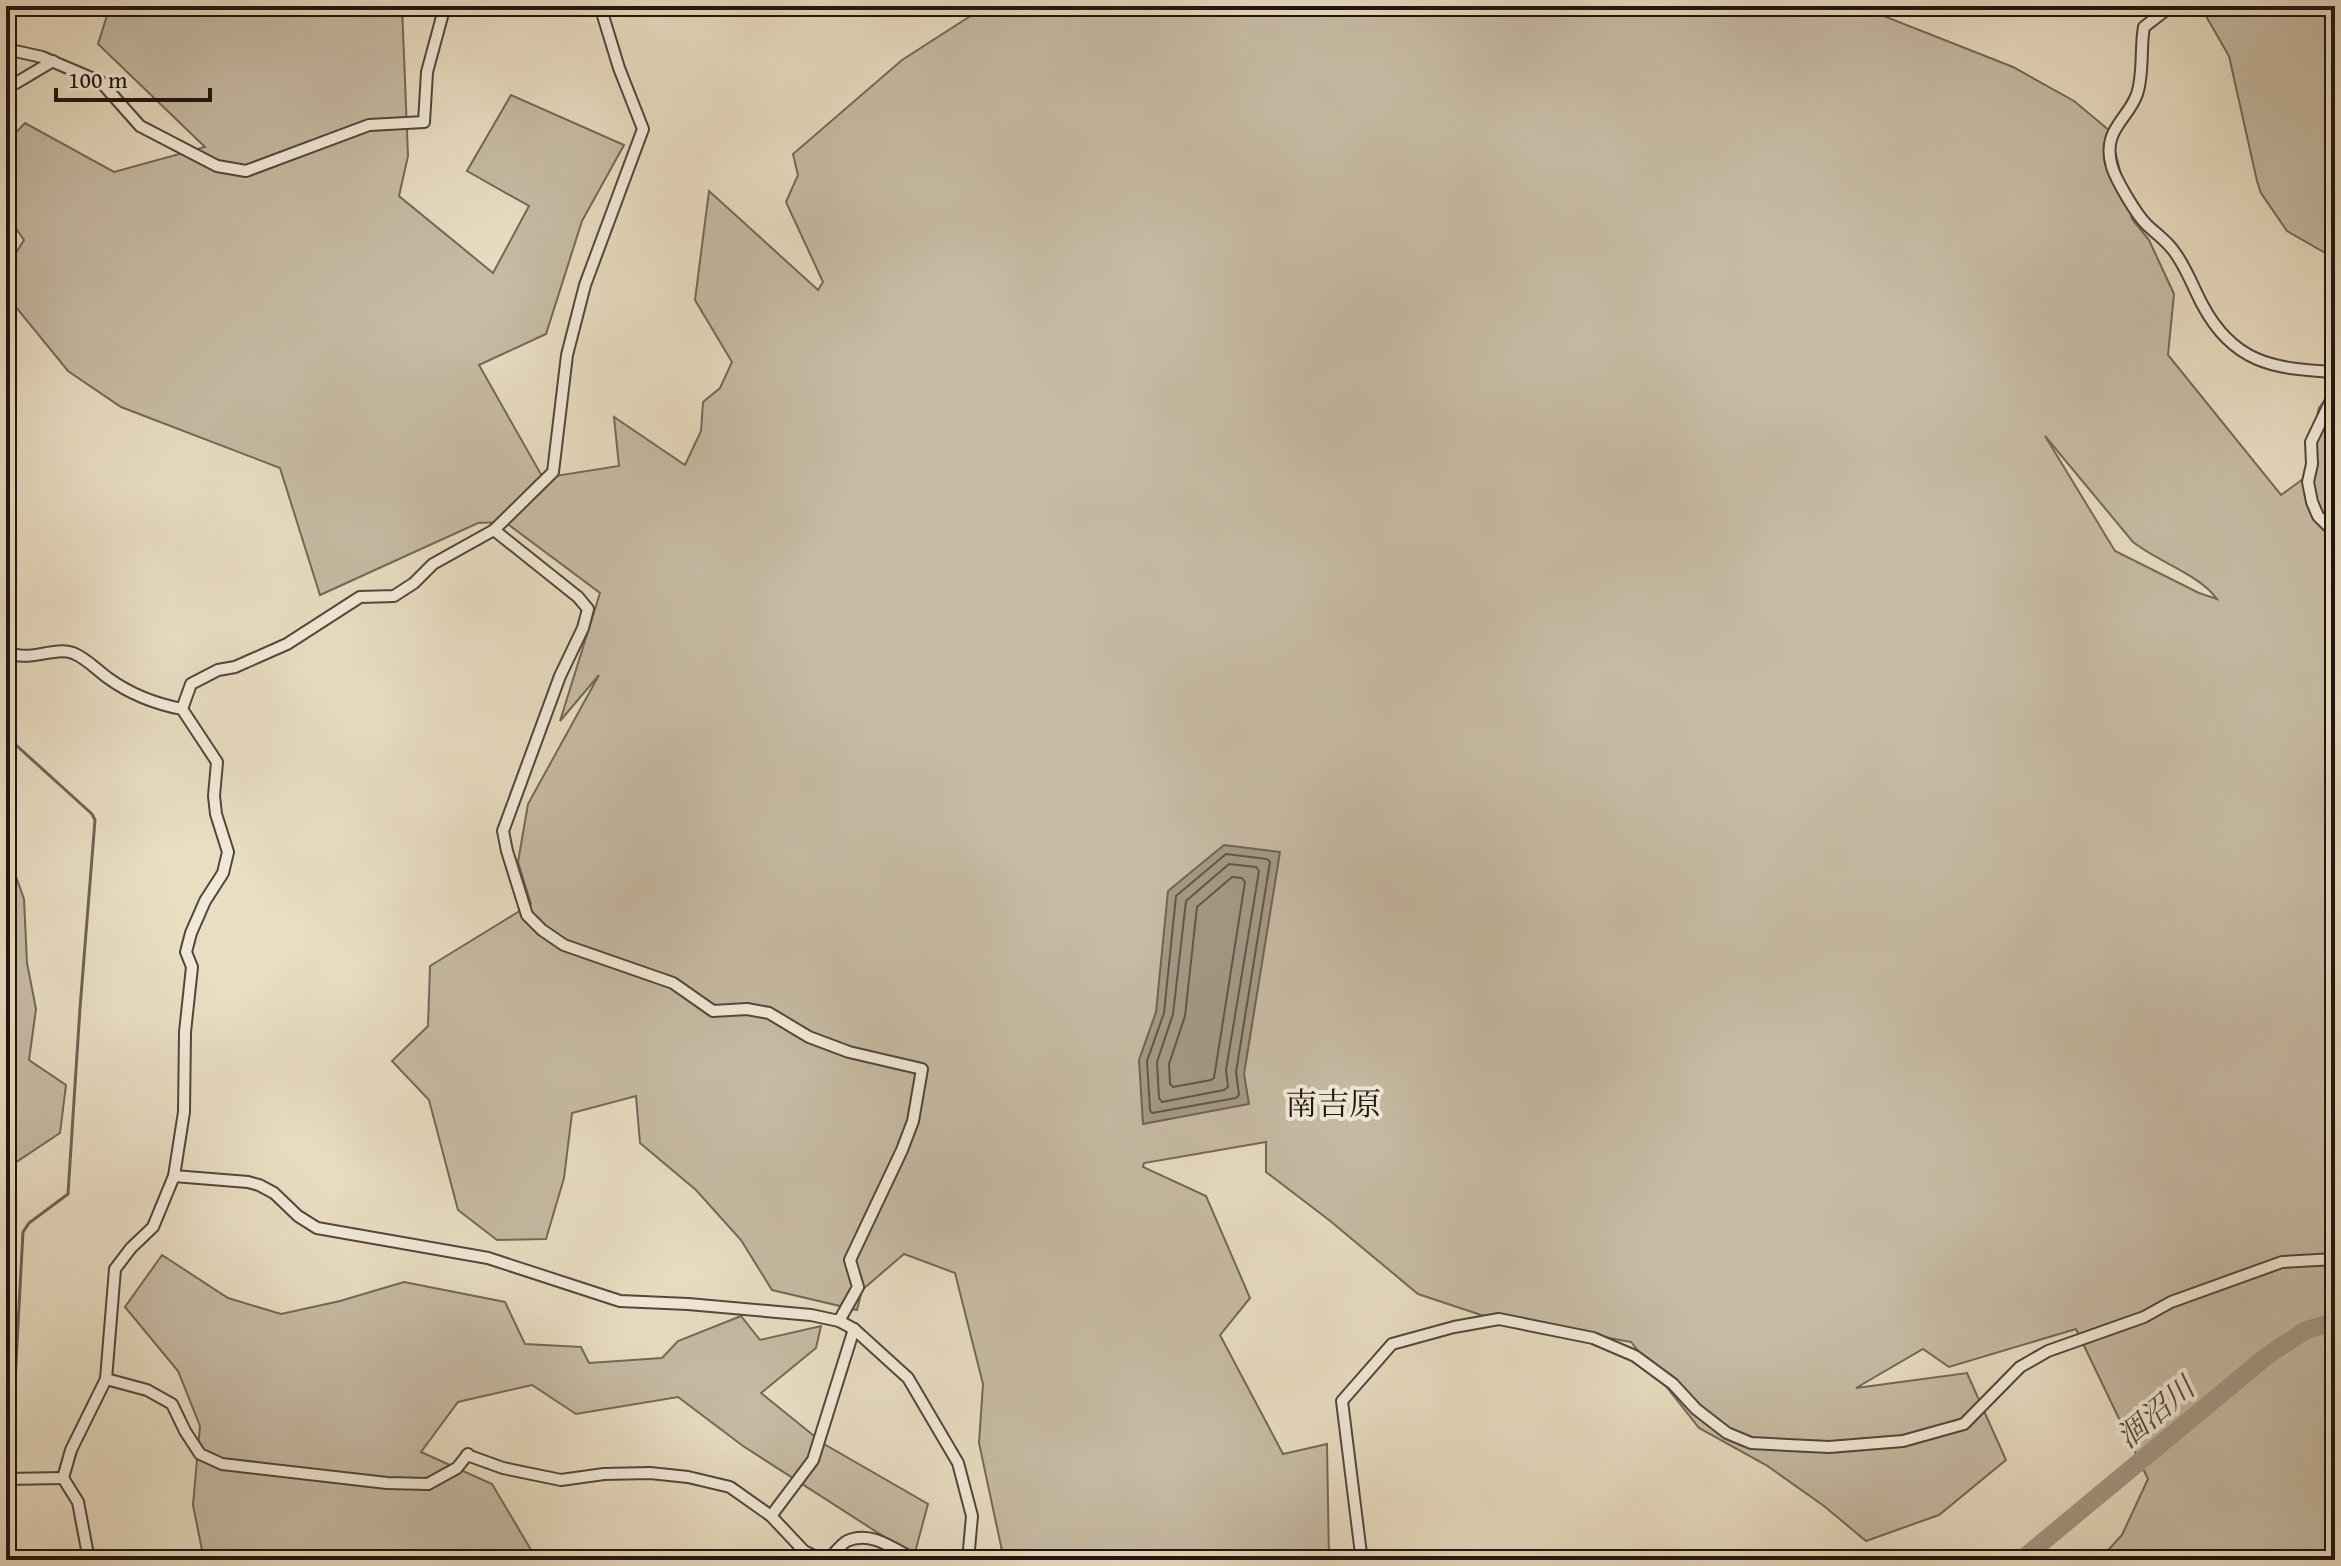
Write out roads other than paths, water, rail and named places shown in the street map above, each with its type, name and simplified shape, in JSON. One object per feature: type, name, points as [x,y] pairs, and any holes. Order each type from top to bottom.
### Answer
[{"type":"street","points":[[6,49],[53,61],[101,82],[140,126],[217,166],[246,171],[369,125],[424,122],[427,72],[443,13],[454,6]]},
{"type":"street","points":[[182,709],[191,684],[218,670],[235,667],[287,644],[360,597],[394,596],[414,583],[433,564],[494,530],[553,472],[567,355],[585,285],[643,129],[614,56],[600,6]]},
{"type":"street","points":[[2171,6],[2144,27],[2137,95],[2114,128],[2112,167],[2135,210],[2174,250],[2211,321],[2220,332],[2259,362],[2300,370],[2335,372]]},
{"type":"street","points":[[6,81],[16,83],[53,61]]},
{"type":"street","points":[[2335,392],[2311,442],[2312,464],[2308,482],[2318,516],[2335,529]]},
{"type":"street","points":[[494,530],[567,587],[588,609],[503,831],[527,915],[564,945],[673,983],[713,1011],[747,1009],[769,1013],[809,1037],[849,1052],[922,1069],[913,1121],[850,1260],[858,1287],[839,1321]]},
{"type":"street","points":[[6,651],[37,655],[62,650],[76,654],[111,681],[156,704],[182,709],[217,762],[216,814],[228,852],[223,873],[205,901],[186,952],[192,967],[185,1032],[184,1112],[174,1176],[153,1227],[115,1269],[106,1379],[71,1450],[63,1478],[78,1502],[89,1560]]},
{"type":"street","points":[[174,1176],[248,1182],[274,1193],[298,1216],[317,1228],[468,1254],[620,1301],[811,1315],[839,1321],[854,1329],[908,1378],[958,1463],[972,1516],[968,1560]]},
{"type":"street","points":[[1359,1560],[1361,1554],[1342,1401],[1392,1344],[1454,1327],[1499,1319],[1593,1338],[1635,1356],[1673,1384],[1696,1409],[1727,1433],[1751,1443],[1829,1447],[1903,1441],[1964,1424],[2020,1367],[2048,1351],[2282,1262],[2335,1259]]},
{"type":"street","points":[[771,1516],[813,1460],[854,1329]]},
{"type":"street","points":[[106,1379],[147,1390],[172,1404],[200,1454],[222,1464],[387,1483],[428,1484],[457,1468],[468,1455],[503,1468],[561,1480],[619,1473],[688,1477],[730,1487],[771,1516],[804,1551],[826,1560],[845,1542],[865,1537],[881,1541],[915,1560]]},
{"type":"street","points":[[6,1479],[63,1478]]},
{"type":"water","points":[[1224,845],[1280,852],[1244,1074],[1249,1104],[1143,1124],[1139,1060],[1156,1012],[1168,891]]},
{"type":"waterway","points":[[6,736],[95,820],[68,1194],[29,1223],[23,1232],[10,1475]]},
{"type":"waterway","name":"涸沼川","points":[[2021,1560],[2268,1355],[2306,1330],[2335,1322]]},
{"type":"waterway","points":[[6,1554],[9,1483]]},
{"type":"district","name":"南吉原","points":[[1333,1103]]}]
